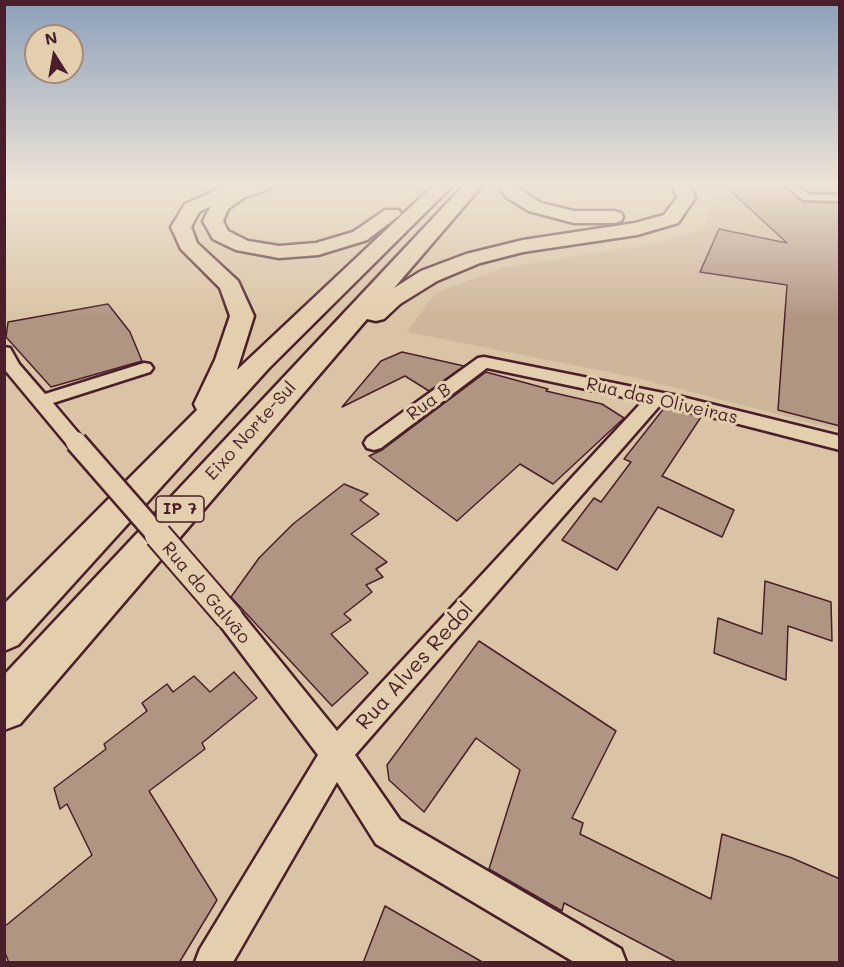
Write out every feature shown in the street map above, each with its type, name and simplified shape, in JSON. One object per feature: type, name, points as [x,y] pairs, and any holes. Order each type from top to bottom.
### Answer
[{"type":"highway","points":[[181,228],[188,245],[231,286],[242,316],[228,360],[199,426]]},
{"type":"highway","points":[[217,228],[220,235],[243,246],[279,252],[318,249],[360,236],[373,228]]},
{"type":"highway","name":"IP 7","points":[[4,632],[260,362],[399,228]]},
{"type":"highway","name":"Eixo Norte-Sul","points":[[4,708],[434,228]]},
{"type":"highway","points":[[302,373],[356,336],[392,299],[429,276],[473,258],[523,246],[641,228]]},
{"type":"street","name":"Rua do Galvão","points":[[4,352],[11,366],[229,617],[336,754],[388,832],[609,963]]},
{"type":"street","name":"Rua das Oliveiras","points":[[484,362],[656,398],[840,443]]},
{"type":"street","name":"Rua B","points":[[374,443],[484,362]]},
{"type":"street","points":[[41,401],[144,368]]},
{"type":"street","name":"Rua Alves Redol","points":[[213,963],[336,754],[656,398]]},
{"type":"shaded area","points":[[704,228],[839,228],[839,430],[629,376],[407,332],[435,293],[505,267],[659,243]]},
{"type":"building","points":[[771,228],[840,228],[840,426],[778,410],[787,285],[700,272],[719,229],[787,243]]},
{"type":"building","points":[[108,304],[130,332],[142,361],[51,387],[6,337],[8,322]]},
{"type":"building","points":[[402,352],[464,366],[429,391],[405,376],[342,407],[381,361]]},
{"type":"building","points":[[486,372],[548,389],[546,391],[602,404],[624,418],[553,484],[520,464],[457,521],[369,456],[382,450]]},
{"type":"building","points":[[665,407],[701,417],[662,476],[734,510],[722,537],[658,507],[617,570],[562,540],[594,498],[601,502],[631,462],[624,459]]},
{"type":"building","points":[[344,484],[368,494],[360,500],[379,514],[351,534],[387,562],[376,569],[383,577],[366,585],[372,592],[344,614],[351,620],[331,634],[368,673],[332,706],[231,597],[259,558],[293,524]]},
{"type":"building","points":[[765,581],[831,602],[832,641],[788,626],[786,680],[714,653],[718,618],[762,634]]},
{"type":"building","points":[[479,641],[616,731],[572,818],[583,823],[580,834],[711,899],[722,834],[792,858],[840,879],[840,963],[678,963],[564,903],[562,911],[489,869],[520,770],[476,738],[424,812],[389,780],[387,765]]},
{"type":"building","points":[[234,672],[257,698],[202,743],[205,749],[149,791],[217,900],[179,963],[9,963],[4,950],[4,927],[92,855],[67,804],[60,809],[54,788],[106,749],[104,744],[147,711],[142,703],[167,684],[173,692],[194,676],[210,692]]},
{"type":"building","points":[[385,906],[484,963],[363,963]]}]
